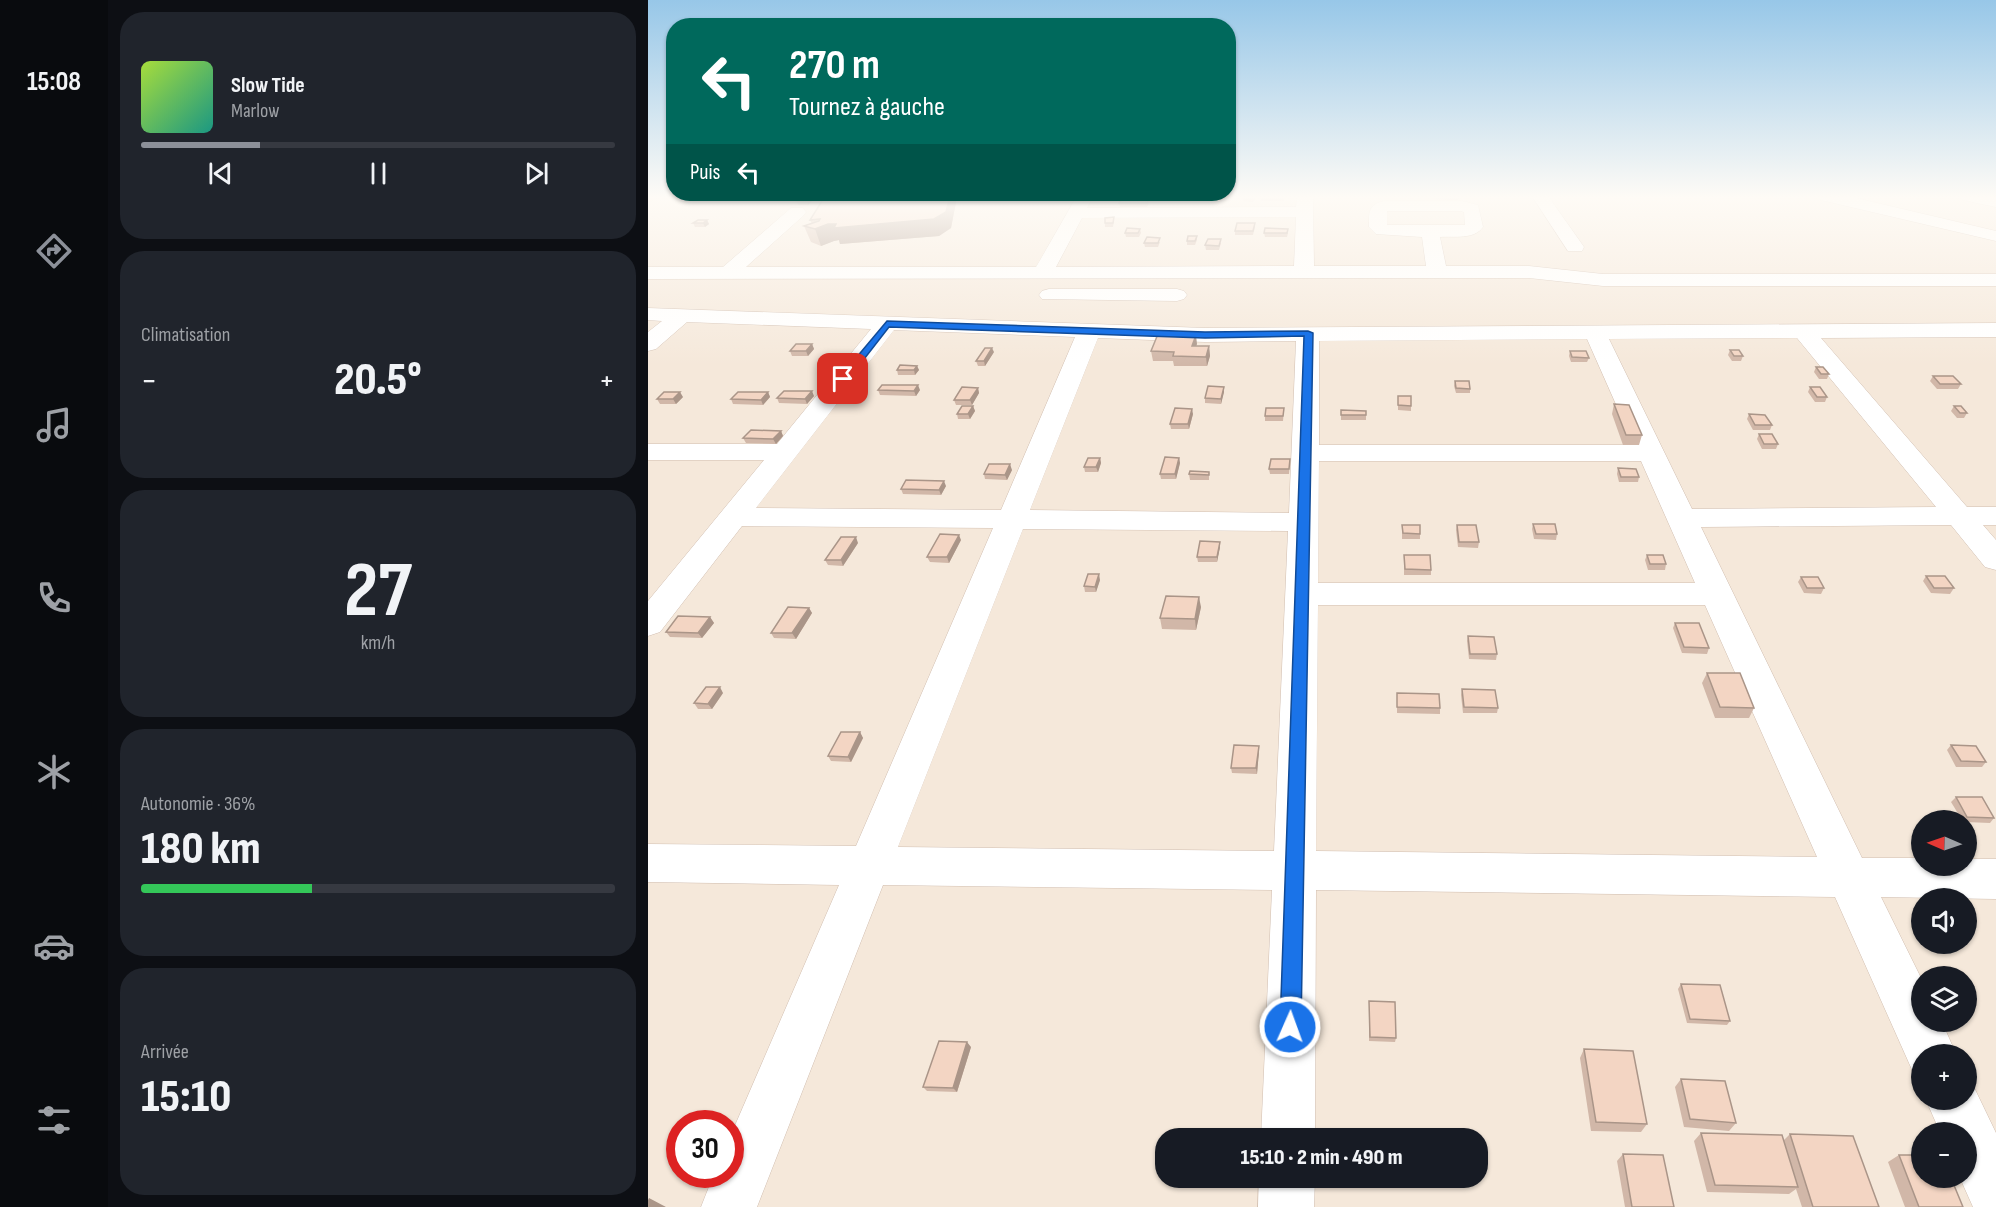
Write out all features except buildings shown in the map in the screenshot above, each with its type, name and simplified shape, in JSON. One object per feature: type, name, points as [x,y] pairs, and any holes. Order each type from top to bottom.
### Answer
[{"type":"street","points":[[729,272],[751,252]]},
{"type":"street","points":[[1043,272],[1054,252]]},
{"type":"street","points":[[1304,252],[1304,271]]},
{"type":"street","points":[[1434,252],[1437,272]]},
{"type":"street","points":[[648,273],[1304,271],[1550,273],[1603,280],[1996,280]]},
{"type":"street","points":[[1534,292],[1996,290]]},
{"type":"street","points":[[648,292],[704,293]]},
{"type":"street","points":[[1026,295],[1202,295]]},
{"type":"street","points":[[648,314],[1205,335],[1996,330]]},
{"type":"street","points":[[648,344],[681,316]]},
{"type":"street","points":[[648,624],[659,597],[733,517],[887,324]]},
{"type":"street","points":[[1802,330],[1996,560]]},
{"type":"street","points":[[729,1207],[1089,331]]},
{"type":"street","points":[[1594,331],[1926,1044]]},
{"type":"street","points":[[1288,1128],[1308,333]]},
{"type":"street","points":[[648,452],[785,452]]},
{"type":"street","points":[[1305,453],[1651,453]]},
{"type":"street","points":[[1681,518],[1996,516]]},
{"type":"street","points":[[733,517],[1304,522]]},
{"type":"street","points":[[1302,594],[1717,594]]},
{"type":"street","points":[[648,863],[1996,879]]},
{"type":"street","points":[[1957,1110],[1996,1193]]},
{"type":"street","points":[[1286,1207],[1287,1188]]},
{"type":"shaded area","points":[[648,252],[1996,252],[1996,1207],[648,1207]]},
{"type":"route","points":[[843,379],[887,324],[1205,335],[1308,333],[1290,1027]]}]
